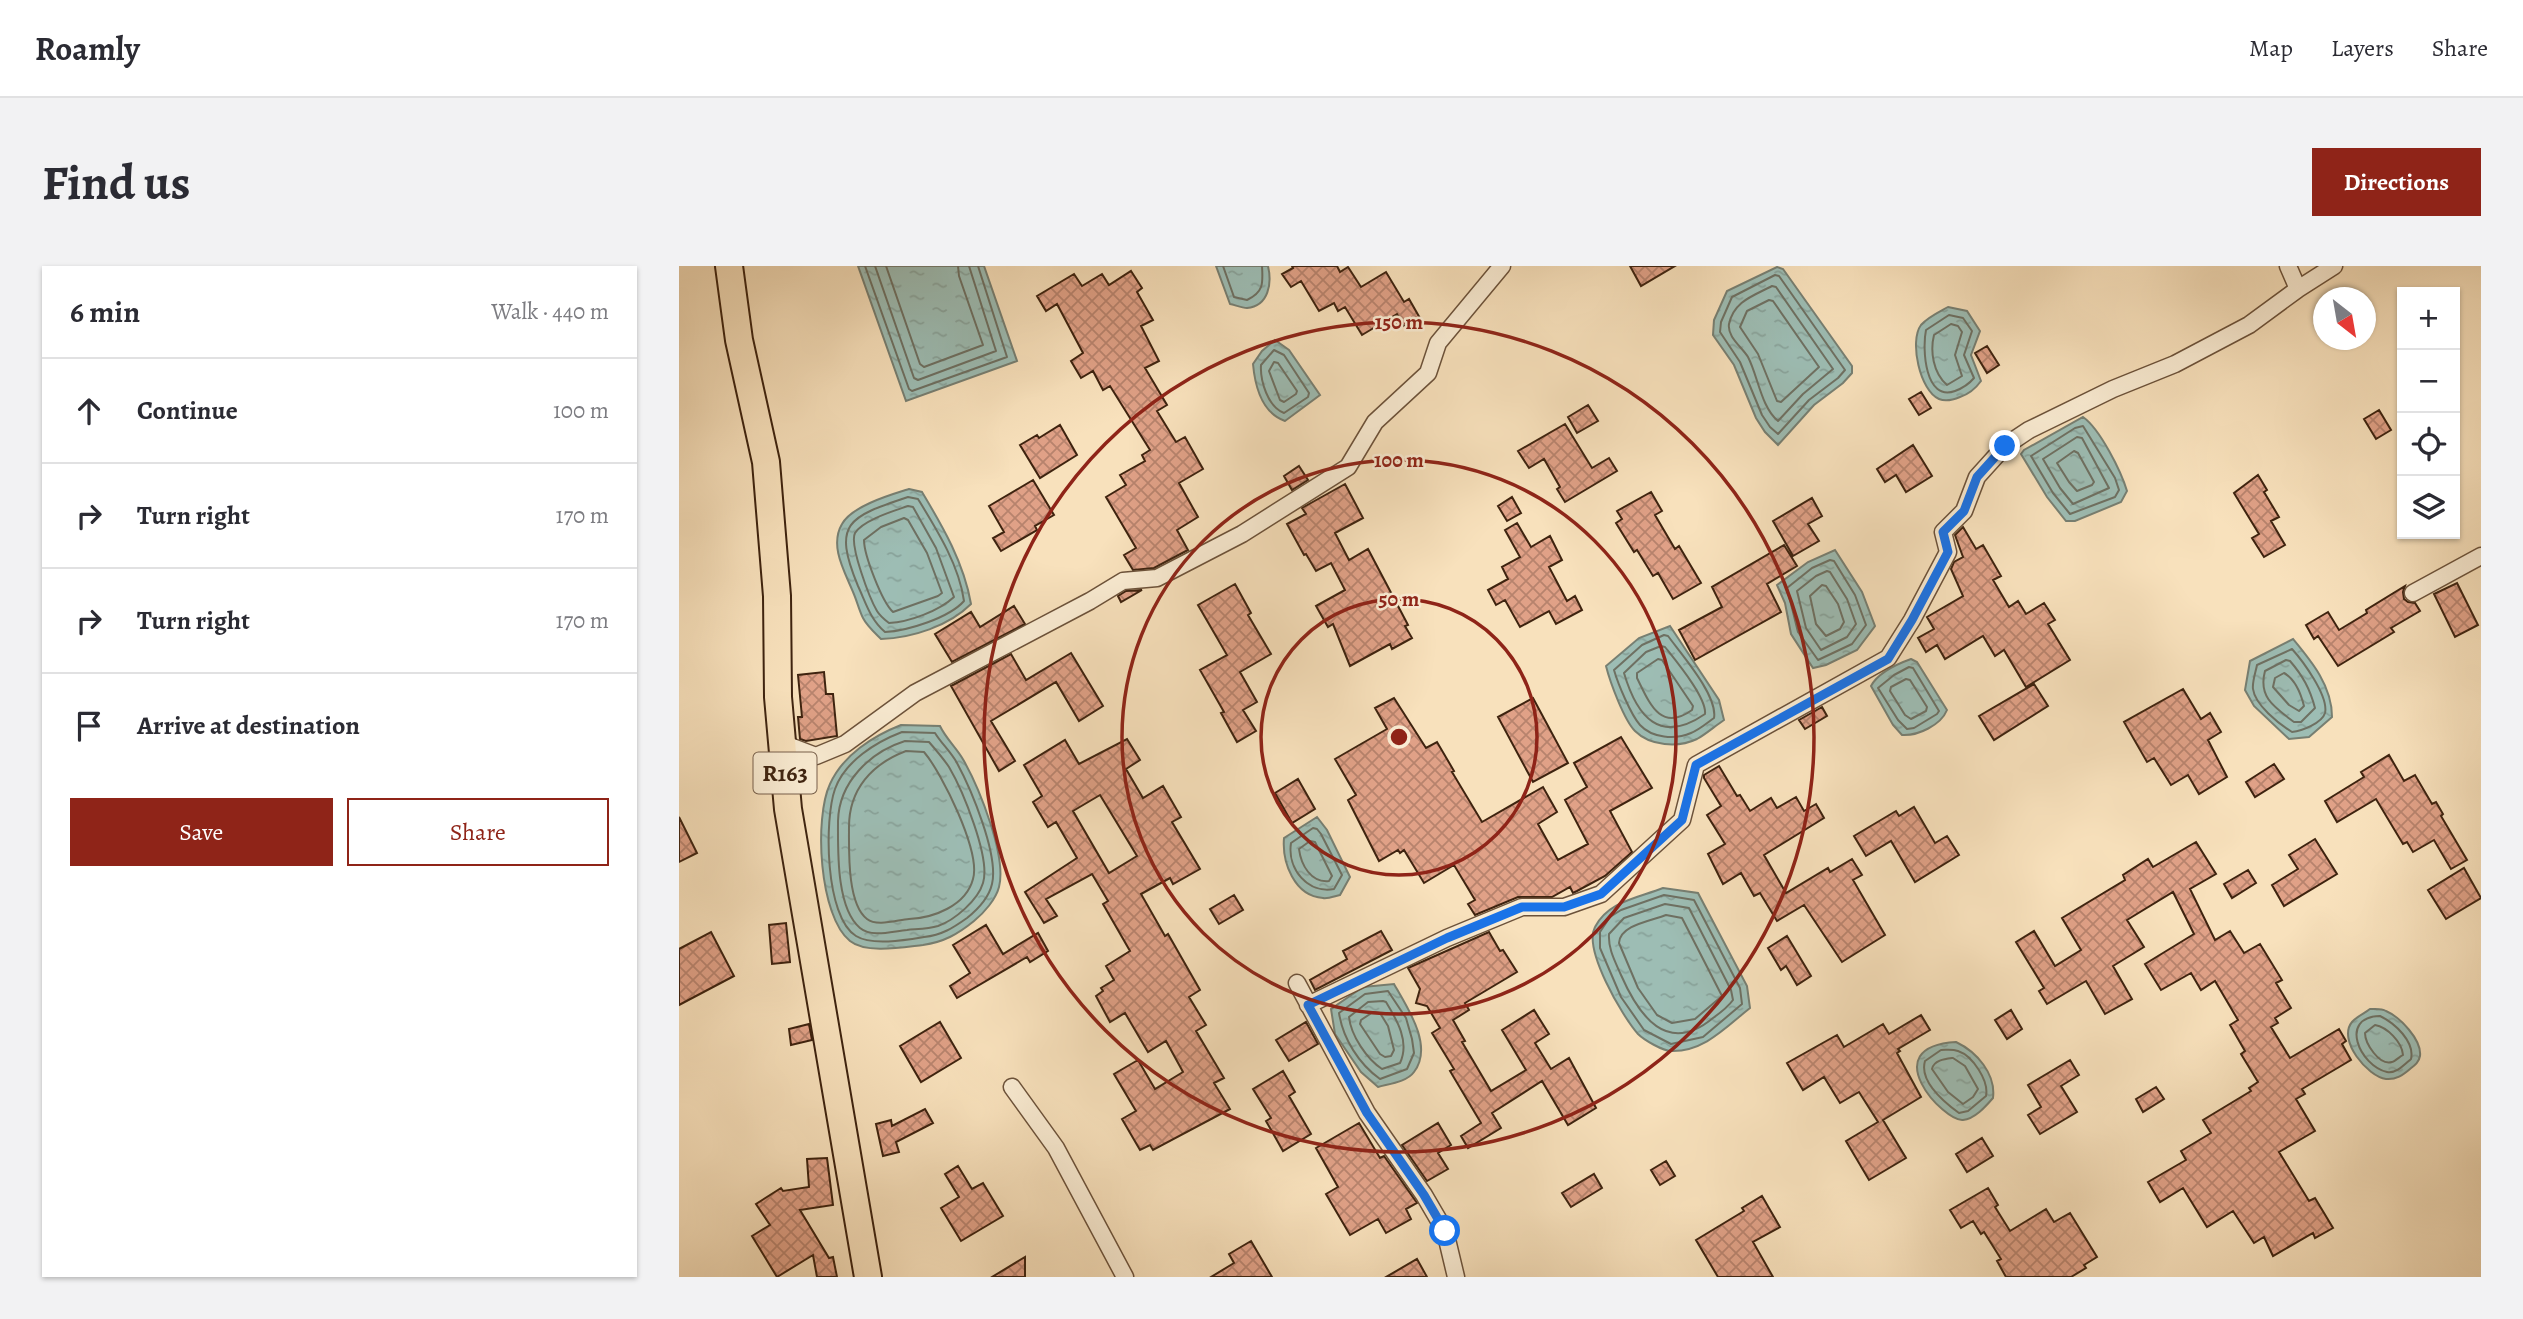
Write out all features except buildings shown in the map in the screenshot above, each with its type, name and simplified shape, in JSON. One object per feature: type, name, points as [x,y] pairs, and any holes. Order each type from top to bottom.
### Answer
[{"type":"main road","name":"R163","points":[[729,266],[739,340],[766,462],[777,596],[782,743],[788,809],[868,1277]]},
{"type":"street","points":[[782,743],[816,756],[845,744],[915,693],[1123,581],[1157,578],[1242,534],[1348,467],[1375,422],[1427,373],[1439,343],[1502,266]]},
{"type":"street","points":[[2288,266],[2298,289]]},
{"type":"street","points":[[1308,1005],[1447,938],[1522,907],[1564,907],[1601,894],[1682,820],[1696,765],[1888,659],[1948,552],[1943,532],[1964,511],[1977,477],[2005,446],[2065,412],[2175,364],[2249,325],[2334,266]]},
{"type":"street","points":[[2413,593],[2481,556]]},
{"type":"street","points":[[1297,983],[1367,1113],[1424,1195],[1445,1231],[1456,1277]]},
{"type":"street","points":[[1012,1087],[1056,1148],[1125,1277]]},
{"type":"water","points":[[858,266],[984,266],[1017,361],[906,401]]},
{"type":"water","points":[[1216,266],[1268,266],[1269,286],[1260,303],[1247,308],[1230,304]]},
{"type":"water","points":[[1777,267],[1783,269],[1852,366],[1852,373],[1843,383],[1814,405],[1778,445],[1756,418],[1734,365],[1713,335],[1714,320],[1727,291]]},
{"type":"water","points":[[1948,307],[1967,311],[1980,331],[1971,355],[1981,381],[1966,394],[1947,400],[1939,399],[1926,386],[1918,365],[1916,342],[1921,325]]},
{"type":"water","points":[[1275,340],[1289,350],[1320,395],[1285,421],[1271,412],[1261,398],[1253,364],[1262,351]]},
{"type":"water","points":[[2083,417],[2109,451],[2127,491],[2121,502],[2075,521],[2066,521],[2047,497],[2021,454]]},
{"type":"water","points":[[909,489],[922,492],[945,532],[958,560],[971,604],[952,619],[929,629],[881,639],[863,618],[838,550],[838,532],[854,512],[872,502]]},
{"type":"water","points":[[1835,550],[1862,592],[1875,626],[1857,650],[1826,665],[1813,668],[1791,634],[1785,603],[1777,585],[1808,562]]},
{"type":"water","points":[[1670,626],[1719,700],[1724,720],[1697,739],[1681,744],[1648,740],[1635,731],[1622,710],[1606,666],[1639,638]]},
{"type":"water","points":[[2293,639],[2325,685],[2332,717],[2309,737],[2289,739],[2254,706],[2245,690],[2250,661]]},
{"type":"water","points":[[1911,659],[1917,662],[1947,710],[1940,720],[1928,728],[1915,734],[1902,735],[1893,725],[1871,686],[1883,673]]},
{"type":"water","points":[[901,725],[940,726],[961,756],[990,822],[999,858],[999,887],[982,914],[950,937],[923,945],[885,949],[865,947],[850,941],[840,928],[826,889],[821,842],[825,799],[830,784],[851,755],[880,735]]},
{"type":"water","points":[[1317,817],[1327,830],[1350,877],[1340,895],[1327,898],[1313,896],[1304,891],[1292,876],[1285,857],[1284,838]]},
{"type":"water","points":[[1663,888],[1698,893],[1747,986],[1750,1008],[1714,1037],[1683,1050],[1663,1049],[1638,1034],[1606,982],[1594,950],[1595,927],[1608,911]]},
{"type":"water","points":[[1394,984],[1416,1027],[1421,1051],[1419,1062],[1411,1075],[1378,1087],[1361,1072],[1335,1034],[1331,1009],[1363,987]]},
{"type":"water","points":[[2370,1009],[2382,1009],[2392,1014],[2409,1030],[2420,1050],[2418,1062],[2396,1078],[2386,1079],[2371,1072],[2351,1047],[2348,1030],[2352,1022]]},
{"type":"water","points":[[1956,1042],[1978,1058],[1988,1072],[1993,1089],[1993,1098],[1984,1108],[1963,1120],[1942,1109],[1931,1098],[1917,1069],[1920,1057],[1932,1047]]},
{"type":"route","points":[[1445,1231],[1424,1195],[1367,1113],[1308,1005],[1447,938],[1522,907],[1564,907],[1601,894],[1682,820],[1696,765],[1888,659],[1948,552],[1943,532],[1964,511],[1977,477],[2005,446]]}]
